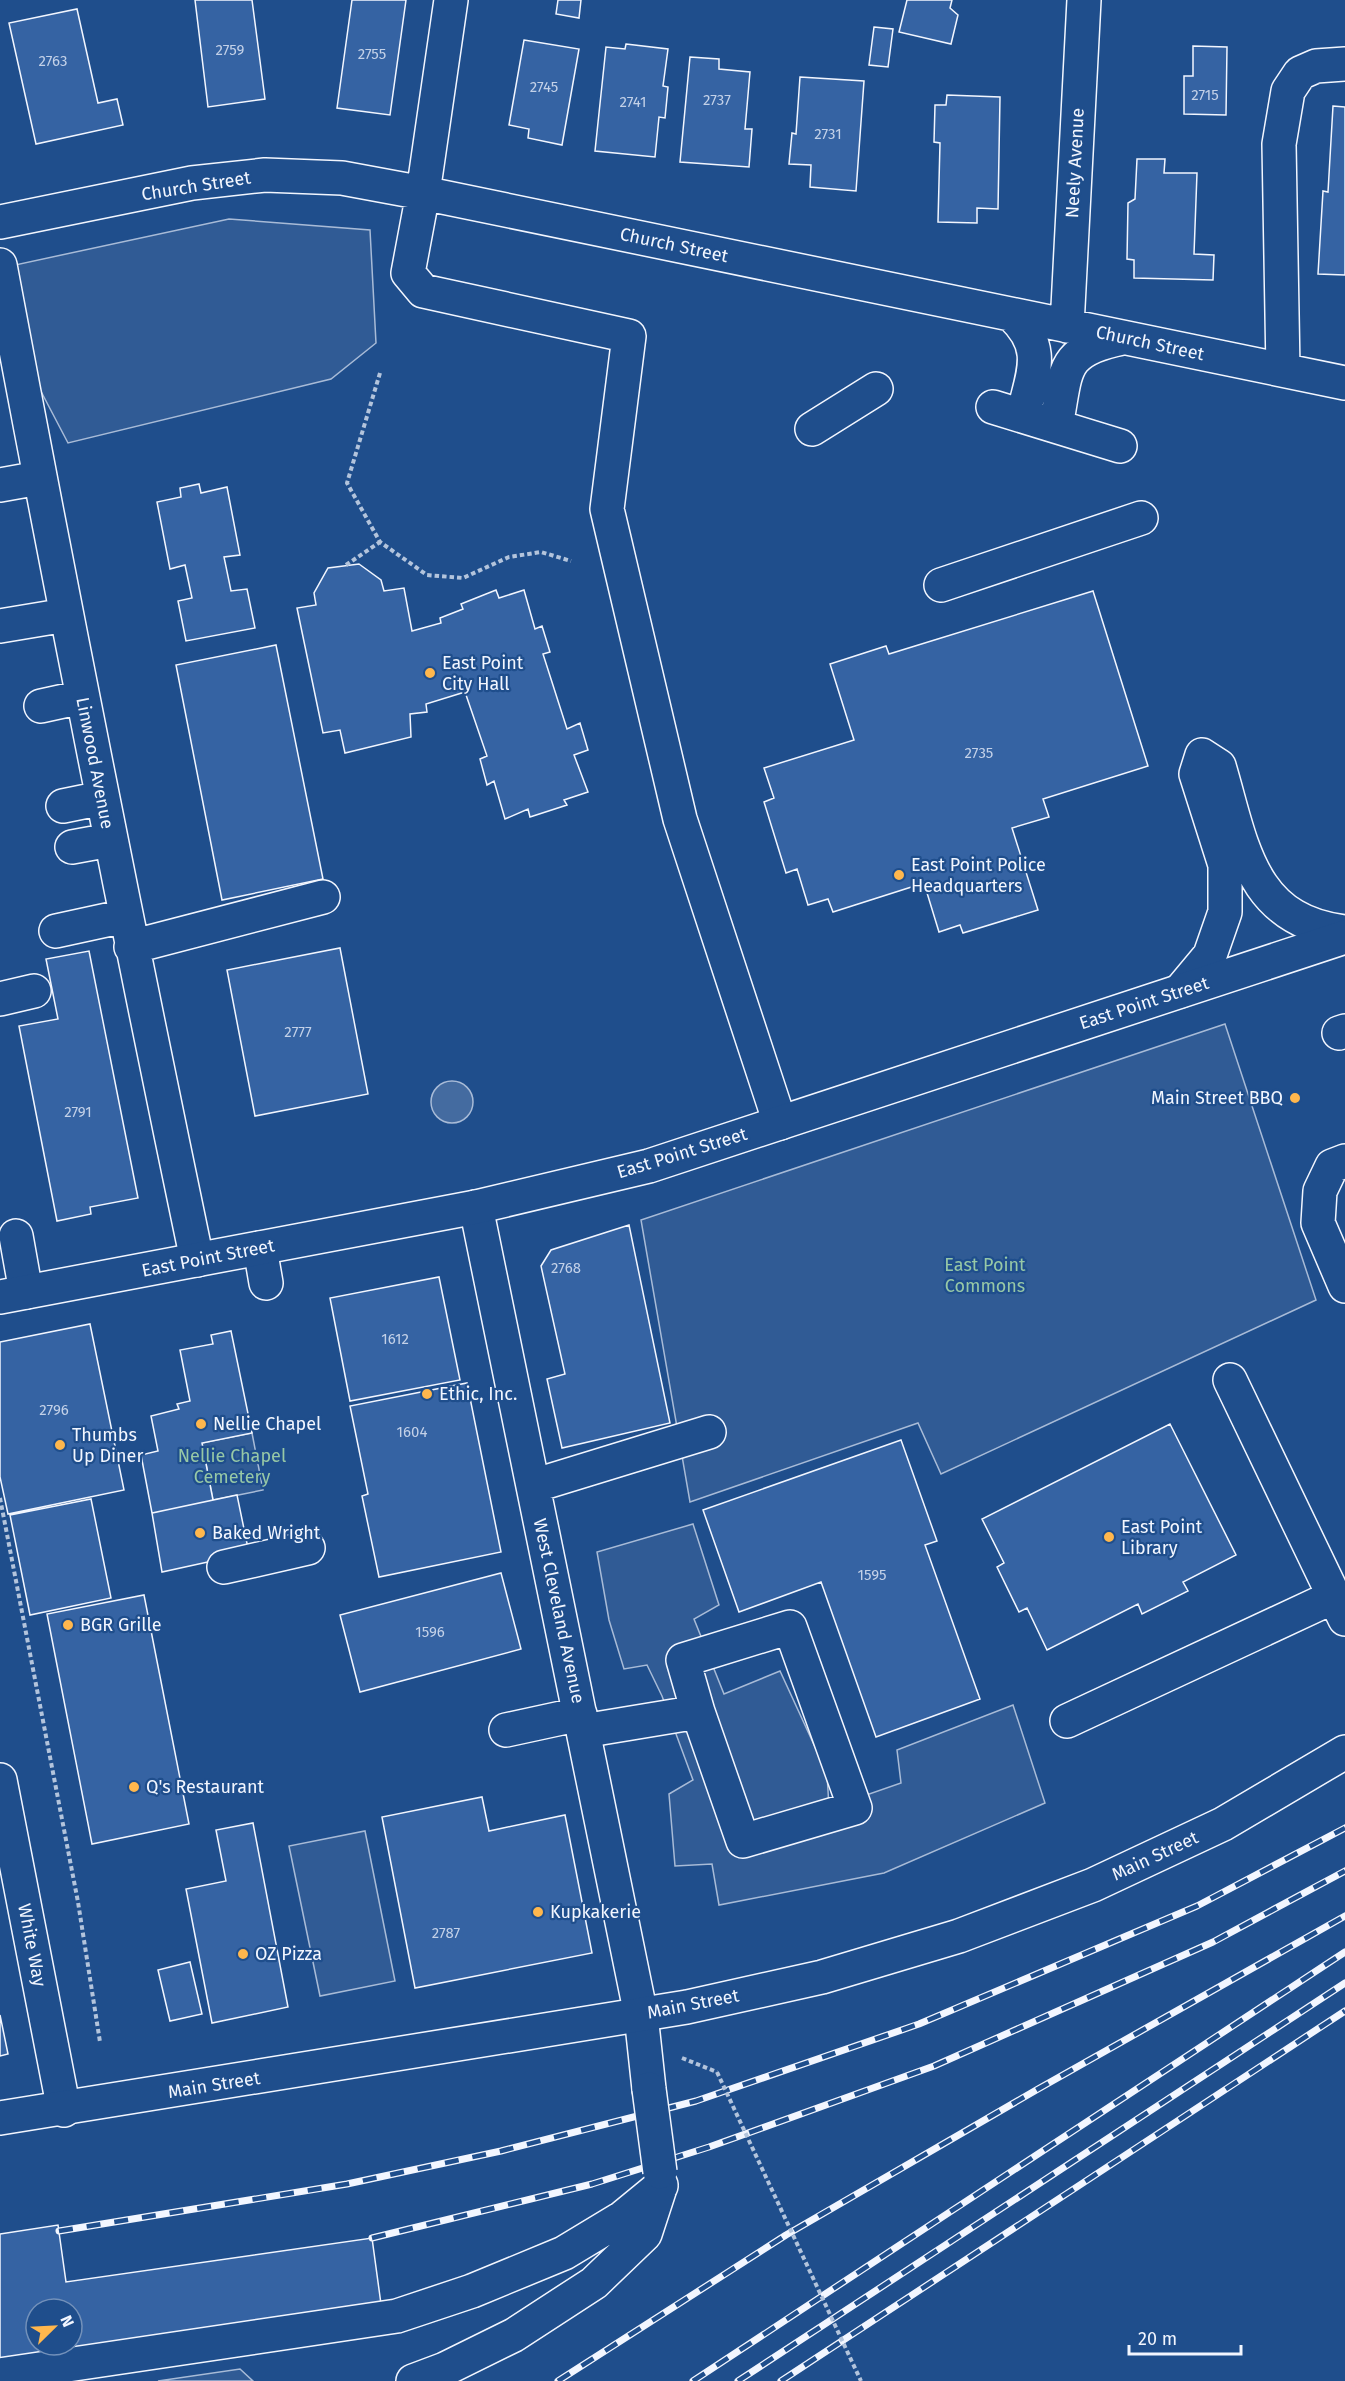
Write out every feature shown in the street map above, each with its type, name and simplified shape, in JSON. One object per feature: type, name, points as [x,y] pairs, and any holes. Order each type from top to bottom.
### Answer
[{"type":"street","points":[[451,0],[423,193],[408,273],[423,291],[629,336],[607,509],[680,819],[780,1123]]},
{"type":"street","name":"Neely Avenue","points":[[1067,326],[1084,0]]},
{"type":"street","points":[[1283,370],[1279,144],[1288,91],[1300,73],[1316,66],[1345,64]]},
{"type":"street","name":"Church Street","points":[[0,222],[192,183],[265,175],[342,178],[1345,383]]},
{"type":"street","name":"Linwood Avenue","points":[[0,265],[39,478],[128,932],[197,1260]]},
{"type":"street","points":[[1012,315],[1024,326],[1034,346],[1036,359],[1008,412],[1120,446]]},
{"type":"street","points":[[1056,426],[1067,367],[1081,351],[1100,343],[1125,338]]},
{"type":"street","points":[[812,429],[876,389]]},
{"type":"street","points":[[0,484],[39,478]]},
{"type":"street","points":[[941,585],[1141,518]]},
{"type":"street","points":[[6,625],[66,615]]},
{"type":"street","points":[[41,706],[82,698]]},
{"type":"street","points":[[1180,991],[1210,955],[1225,912],[1225,865],[1196,774],[1202,755],[1220,766],[1247,859],[1264,890],[1289,914],[1321,929],[1345,932]]},
{"type":"street","points":[[63,806],[102,798]]},
{"type":"street","points":[[72,847],[110,840]]},
{"type":"street","points":[[56,931],[128,932],[323,897]]},
{"type":"street","name":"East Point Street","points":[[13,1295],[476,1207],[649,1166],[1345,937]]},
{"type":"street","points":[[0,999],[34,991]]},
{"type":"street","points":[[1345,1161],[1332,1166],[1320,1191],[1318,1223],[1345,1286]]},
{"type":"street","name":"West Cleveland Avenue","points":[[476,1207],[641,2015],[661,2179]]},
{"type":"street","points":[[13,1295],[16,1236]]},
{"type":"street","points":[[260,1248],[266,1282]]},
{"type":"street","points":[[1067,1721],[1339,1608],[1230,1380]]},
{"type":"street","points":[[533,1486],[709,1432]]},
{"type":"street","points":[[224,1567],[308,1548]]},
{"type":"street","points":[[790,1627],[855,1808],[742,1841],[698,1712],[683,1660],[790,1627]]},
{"type":"street","points":[[506,1730],[698,1712]]},
{"type":"street","name":"Main Street","points":[[0,2118],[64,2110],[641,2015],[822,1977],[959,1936],[1093,1885],[1223,1824],[1345,1752]]},
{"type":"street","name":"White Way","points":[[1,1790],[64,2110]]},
{"type":"street","points":[[0,2375],[397,2316],[472,2291],[564,2253],[622,2218],[661,2179]]},
{"type":"street","points":[[413,2381],[445,2369],[514,2335],[594,2283],[645,2234],[661,2179]]},
{"type":"path","points":[[380,374],[347,483],[380,542],[427,575],[463,578],[509,557],[541,552],[571,561]]},
{"type":"path","points":[[346,565],[380,542]]},
{"type":"path","points":[[0,1498],[78,1902],[100,2042]]},
{"type":"path","points":[[681,2058],[717,2072],[861,2381]]},
{"type":"shaded area","points":[[229,219],[370,230],[376,343],[331,379],[68,443],[34,378],[15,265]]},
{"type":"shaded area","name":"East Point Commons","points":[[1225,1024],[1316,1300],[941,1474],[918,1423],[690,1502],[641,1220]]},
{"type":"shaded area","points":[[452,1081],[467,1087],[473,1102],[467,1117],[452,1123],[437,1117],[431,1102],[437,1087]]},
{"type":"shaded area","name":"Nellie Chapel Cemetery","points":[[252,1433],[263,1490],[213,1500],[202,1443]]},
{"type":"shaded area","points":[[693,1524],[719,1605],[694,1619],[724,1694],[780,1671],[827,1773],[829,1808],[901,1783],[897,1750],[1013,1705],[1045,1803],[884,1873],[719,1905],[712,1864],[675,1866],[669,1794],[693,1780],[662,1696],[647,1665],[624,1669],[609,1620],[597,1552]]},
{"type":"shaded area","points":[[365,1831],[395,1981],[320,1996],[289,1846]]},
{"type":"shaded area","points":[[240,2369],[253,2381],[158,2381]]},
{"type":"building","points":[[195,0],[252,0],[265,99],[208,107]]},
{"type":"building","points":[[352,0],[406,0],[390,115],[337,108]]},
{"type":"building","points":[[558,0],[581,0],[579,18],[556,14]]},
{"type":"building","points":[[907,0],[952,0],[950,8],[958,15],[951,44],[899,32]]},
{"type":"building","points":[[77,9],[98,103],[117,99],[123,125],[36,144],[9,23]]},
{"type":"building","points":[[874,27],[893,29],[888,67],[869,65]]},
{"type":"building","points":[[524,40],[579,49],[562,145],[528,138],[529,129],[509,125]]},
{"type":"building","points":[[626,44],[668,49],[663,86],[668,87],[665,118],[659,117],[655,157],[595,151],[606,47],[625,49]]},
{"type":"building","points":[[1193,46],[1227,47],[1226,115],[1184,114],[1184,76],[1193,76]]},
{"type":"building","points":[[690,57],[719,59],[719,69],[750,72],[745,129],[752,129],[749,167],[680,162]]},
{"type":"building","points":[[800,77],[864,81],[856,191],[810,187],[811,165],[789,164],[792,133],[796,134]]},
{"type":"building","points":[[947,95],[1000,97],[998,209],[977,208],[977,223],[938,222],[940,143],[934,142],[935,105],[946,105]]},
{"type":"building","points":[[1333,106],[1345,107],[1345,275],[1318,274],[1323,191],[1328,192]]},
{"type":"building","points":[[1137,159],[1165,159],[1164,173],[1197,173],[1194,254],[1214,255],[1213,280],[1134,278],[1134,260],[1127,259],[1128,203],[1135,199]]},
{"type":"building","points":[[199,484],[201,493],[227,487],[240,555],[224,557],[231,591],[247,589],[255,628],[186,641],[178,601],[192,598],[185,565],[170,569],[157,502],[181,497],[180,488]]},
{"type":"building","name":"East Point City Hall","points":[[359,564],[381,580],[384,591],[404,588],[412,631],[441,623],[440,618],[463,609],[461,604],[496,590],[499,598],[524,590],[535,629],[542,626],[550,652],[543,654],[567,729],[580,723],[588,750],[574,755],[588,792],[564,800],[567,805],[530,817],[528,809],[505,819],[494,781],[487,785],[480,759],[487,756],[465,692],[426,704],[427,712],[410,714],[411,737],[345,753],[340,730],[323,733],[297,608],[316,605],[314,593],[328,568]]},
{"type":"building","points":[[1093,591],[1148,766],[1043,799],[1049,817],[1012,828],[1038,910],[963,933],[960,925],[939,932],[924,883],[833,912],[828,899],[808,905],[797,869],[786,873],[764,802],[774,798],[764,768],[854,740],[830,664],[886,646],[889,654]]},
{"type":"building","points":[[276,645],[323,879],[222,900],[176,665]]},
{"type":"building","points":[[340,948],[368,1094],[255,1116],[227,970]]},
{"type":"building","points":[[89,951],[138,1198],[90,1207],[91,1214],[57,1221],[19,1026],[58,1019],[46,959]]},
{"type":"building","points":[[629,1225],[670,1423],[562,1448],[547,1379],[565,1374],[541,1266],[551,1250]]},
{"type":"building","points":[[439,1277],[460,1380],[350,1401],[330,1298]]},
{"type":"building","points":[[90,1324],[124,1490],[8,1514],[0,1477],[0,1342]]},
{"type":"building","name":"Nellie Chapel","points":[[231,1331],[252,1433],[202,1443],[213,1500],[152,1513],[141,1455],[158,1451],[151,1416],[179,1409],[177,1404],[190,1401],[180,1350],[213,1344],[211,1335]]},
{"type":"building","points":[[467,1383],[501,1552],[379,1577],[362,1496],[368,1494],[350,1406]]},
{"type":"building","name":"East Point Library","points":[[1170,1424],[1236,1555],[1183,1582],[1188,1591],[1142,1614],[1138,1604],[1047,1650],[1027,1608],[1019,1612],[997,1567],[1004,1563],[982,1519]]},
{"type":"building","points":[[901,1440],[937,1541],[925,1545],[980,1699],[876,1737],[821,1582],[739,1612],[703,1510]]},
{"type":"building","name":"Baked Wright","points":[[237,1495],[249,1553],[162,1572],[152,1513]]},
{"type":"building","points":[[91,1499],[111,1598],[30,1615],[10,1515]]},
{"type":"building","points":[[501,1573],[521,1649],[360,1692],[340,1615]]},
{"type":"building","points":[[144,1595],[189,1824],[92,1844],[47,1614]]},
{"type":"building","points":[[482,1797],[489,1831],[565,1815],[592,1953],[415,1988],[382,1817]]},
{"type":"building","points":[[253,1823],[288,2007],[212,2023],[186,1889],[226,1881],[216,1830]]},
{"type":"building","points":[[190,1962],[202,2014],[170,2021],[158,1970]]},
{"type":"building","points":[[0,2015],[8,2054],[0,2056]]},
{"type":"building","points":[[58,2225],[66,2282],[372,2238],[381,2304],[84,2347],[84,2297],[24,2297],[24,2356],[0,2359],[0,2234]]},
{"type":"railway","points":[[59,2231],[347,2184],[501,2151],[696,2101],[919,2024],[1197,1906],[1345,1828]]},
{"type":"railway","points":[[372,2238],[592,2184],[709,2147],[934,2066],[1213,1942],[1345,1871]]},
{"type":"railway","points":[[558,2381],[786,2235],[1038,2089],[1345,1916]]},
{"type":"railway","points":[[693,2381],[1345,1952]]},
{"type":"railway","points":[[738,2381],[1345,1983]]},
{"type":"railway","points":[[781,2381],[1345,2011]]},
{"type":"place","name":"East Point City Hall","points":[[430,673]]},
{"type":"place","name":"East Point Police Headquarters","points":[[899,875]]},
{"type":"place","name":"Main Street BBQ","points":[[1295,1098]]},
{"type":"place","name":"Ethic, Inc.","points":[[427,1394]]},
{"type":"place","name":"Nellie Chapel","points":[[201,1424]]},
{"type":"place","name":"Thumbs Up Diner","points":[[60,1445]]},
{"type":"place","name":"Baked Wright","points":[[200,1533]]},
{"type":"place","name":"East Point Library","points":[[1109,1537]]},
{"type":"place","name":"BGR Grille","points":[[68,1625]]},
{"type":"place","name":"Q's Restaurant","points":[[134,1787]]},
{"type":"place","name":"Kupkakerie","points":[[538,1912]]},
{"type":"place","name":"OZ Pizza","points":[[243,1954]]}]
